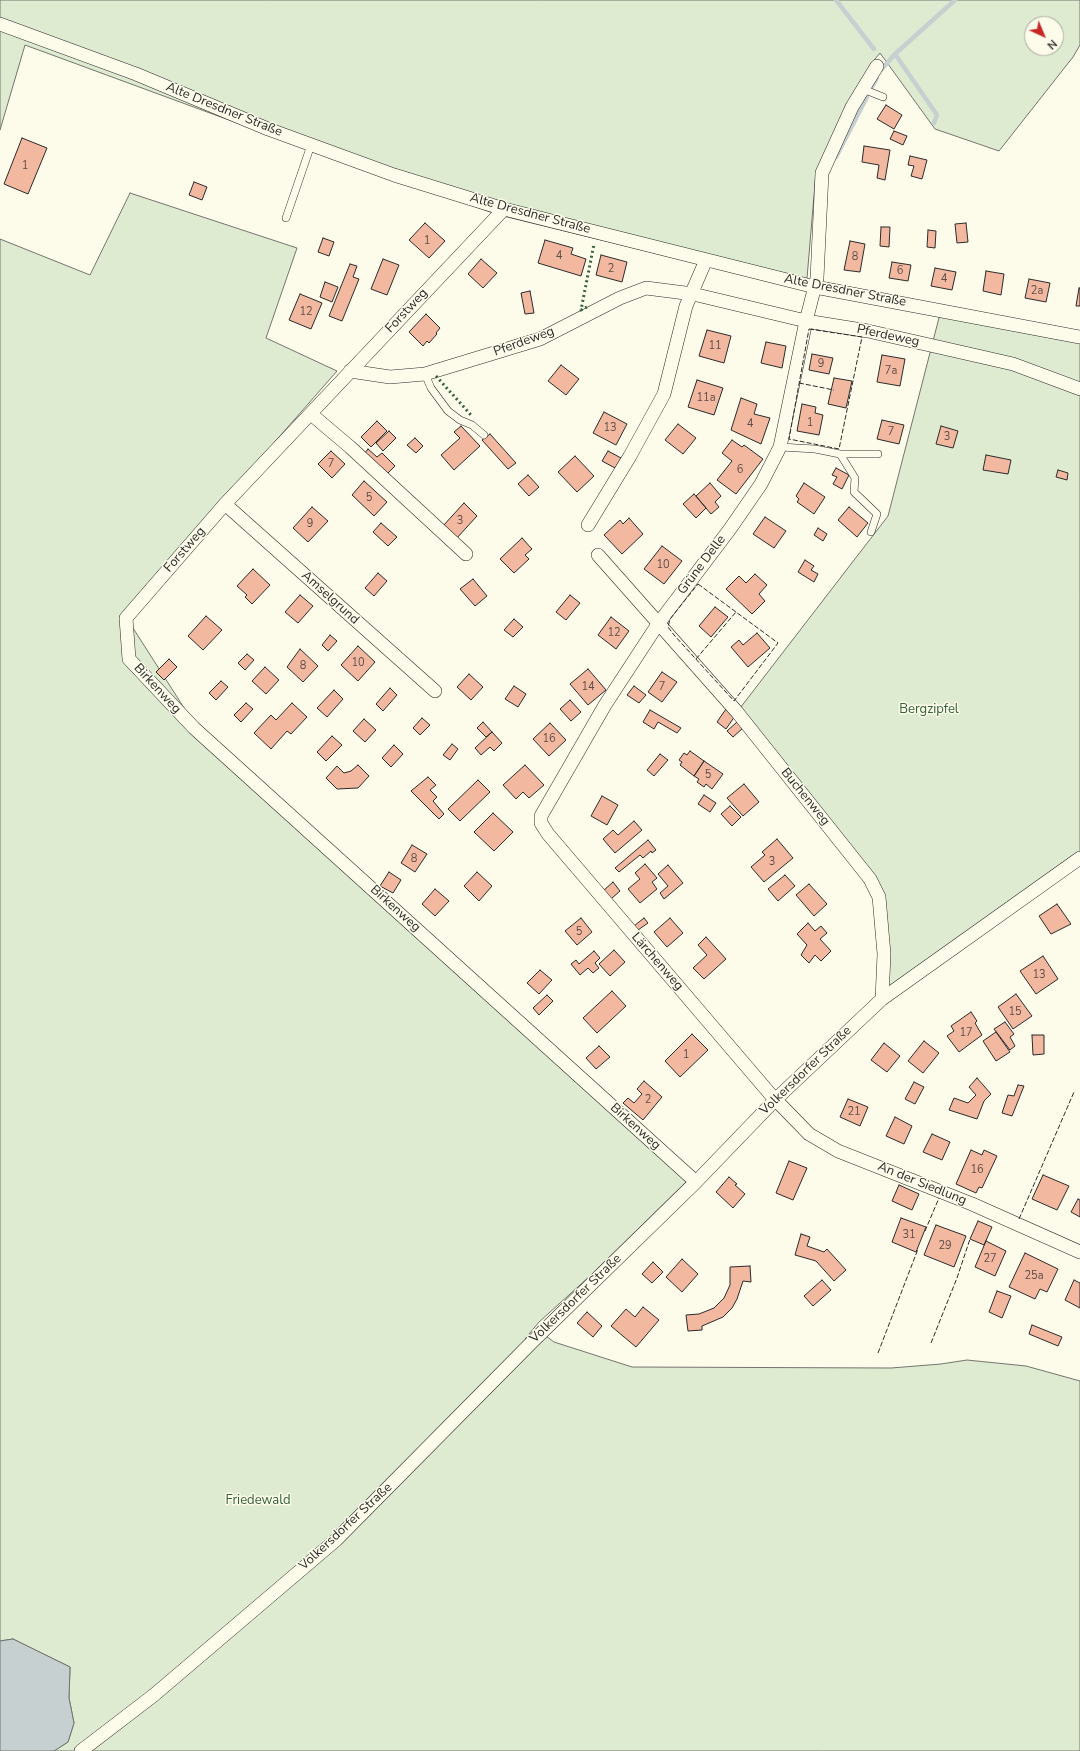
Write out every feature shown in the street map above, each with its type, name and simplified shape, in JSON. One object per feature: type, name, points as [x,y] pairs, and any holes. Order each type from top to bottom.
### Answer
[{"type":"street","name":"Alte Dresdner Straße","points":[[0,24],[136,74],[268,129],[394,175],[504,209],[815,287],[1080,337]]},
{"type":"street","name":"Grüne Delle","points":[[541,823],[541,816],[605,705],[658,624],[730,529],[761,484],[780,447],[806,321],[817,278],[822,173],[852,108],[877,66]]},
{"type":"street","name":"Forstweg","points":[[126,618],[225,504],[504,209]]},
{"type":"street","points":[[588,525],[630,456],[664,394],[686,306],[693,294],[706,260]]},
{"type":"street","name":"Pferdeweg","points":[[350,372],[390,377],[425,374],[540,339],[620,298],[646,288],[693,294],[806,321],[868,331],[1013,364],[1080,389]]},
{"type":"street","points":[[311,414],[350,447],[466,554]]},
{"type":"street","name":"Amselgrund","points":[[225,504],[435,691]]},
{"type":"street","name":"Buchenweg","points":[[598,555],[737,712],[870,879],[879,897],[884,954],[882,999]]},
{"type":"street","name":"Birkenweg","points":[[126,618],[129,659],[194,728],[696,1182]]},
{"type":"street","name":"Lärchenweg","points":[[541,823],[548,834],[775,1100]]},
{"type":"street","name":"Volkersdorfer Straße","points":[[81,1751],[154,1695],[336,1540],[532,1342],[696,1182],[775,1100],[882,999],[1080,858]]},
{"type":"street","name":"An der Siedlung","points":[[775,1100],[809,1134],[838,1151],[972,1204],[1080,1252]]},
{"type":"lane","points":[[863,89],[883,97]]},
{"type":"lane","points":[[286,218],[312,145]]},
{"type":"lane","points":[[425,374],[431,388],[448,411],[460,420],[472,425],[484,435]]},
{"type":"lane","points":[[780,447],[815,449],[840,454],[878,454]]},
{"type":"lane","points":[[840,454],[855,478],[854,492],[877,514],[870,532]]},
{"type":"green space","points":[[0,0],[1080,0],[1080,45],[1073,57],[999,151],[935,129],[880,53],[870,65],[816,172],[806,290],[499,215],[267,134],[25,45],[0,130]]},
{"type":"green space","name":"Friedewald","points":[[130,193],[297,248],[266,338],[337,371],[124,614],[211,750],[689,1179],[590,1276],[539,1322],[525,1339],[532,1342],[542,1333],[554,1342],[632,1367],[891,1368],[941,1364],[967,1360],[1026,1366],[1080,1381],[1080,1751],[54,1751],[68,1742],[74,1723],[69,1698],[70,1667],[13,1639],[0,1641],[0,239],[90,275]]},
{"type":"green space","name":"Bergzipfel","points":[[941,310],[1080,337],[1080,858],[882,999],[879,897],[737,712],[888,516]]},
{"type":"shaded area","points":[[13,1639],[70,1667],[69,1698],[74,1723],[68,1742],[54,1751],[0,1751],[0,1641]]},
{"type":"building","points":[[886,105],[902,115],[894,129],[877,119]]},
{"type":"building","points":[[894,131],[907,136],[903,145],[890,139]]},
{"type":"building","points":[[22,138],[47,148],[28,194],[4,184]]},
{"type":"building","points":[[864,146],[890,150],[885,180],[877,178],[879,165],[862,162]]},
{"type":"building","points":[[910,156],[927,160],[922,179],[911,176],[914,166],[908,165]]},
{"type":"building","points":[[194,182],[207,187],[202,200],[189,195]]},
{"type":"building","points":[[425,223],[445,241],[429,258],[409,240]]},
{"type":"building","points":[[966,223],[968,242],[957,243],[955,224]]},
{"type":"building","points":[[881,227],[890,227],[889,247],[880,246]]},
{"type":"building","points":[[928,230],[936,231],[935,248],[927,247]]},
{"type":"building","points":[[323,238],[334,242],[329,256],[318,252]]},
{"type":"building","points":[[545,240],[573,248],[571,254],[586,259],[581,276],[538,263]]},
{"type":"building","points":[[850,241],[865,244],[860,272],[844,270]]},
{"type":"building","points":[[601,255],[627,262],[622,282],[596,275]]},
{"type":"building","points":[[383,259],[399,265],[387,295],[371,289]]},
{"type":"building","points":[[481,259],[497,273],[483,288],[468,274]]},
{"type":"building","points":[[892,262],[911,265],[908,281],[889,278]]},
{"type":"building","points":[[350,264],[357,266],[353,277],[359,279],[342,321],[329,316]]},
{"type":"building","points":[[935,268],[956,272],[952,290],[931,286]]},
{"type":"building","points":[[986,271],[1004,274],[1001,295],[983,291]]},
{"type":"building","points":[[1029,279],[1050,283],[1046,302],[1025,298]]},
{"type":"building","points":[[325,282],[338,287],[332,302],[320,297]]},
{"type":"building","points":[[1079,288],[1080,306],[1076,306]]},
{"type":"building","points":[[530,291],[534,313],[525,314],[521,293]]},
{"type":"building","points":[[300,294],[322,303],[311,329],[289,320]]},
{"type":"building","points":[[426,314],[440,328],[429,343],[427,341],[423,346],[409,332]]},
{"type":"building","points":[[707,330],[731,336],[724,363],[699,356]]},
{"type":"building","points":[[766,342],[786,346],[782,368],[761,363]]},
{"type":"building","points":[[812,354],[833,358],[829,374],[809,370]]},
{"type":"building","points":[[882,355],[905,359],[900,386],[877,382]]},
{"type":"building","points":[[561,365],[579,379],[566,395],[548,381]]},
{"type":"building","points":[[834,378],[852,381],[846,408],[828,404]]},
{"type":"building","points":[[697,380],[723,388],[714,415],[688,407]]},
{"type":"building","points":[[741,398],[757,404],[754,414],[770,418],[761,444],[731,430]]},
{"type":"building","points":[[802,404],[816,407],[815,413],[823,415],[819,435],[797,431]]},
{"type":"building","points":[[604,412],[627,424],[616,445],[593,433]]},
{"type":"building","points":[[882,420],[904,425],[899,444],[877,439]]},
{"type":"building","points":[[377,421],[387,431],[371,447],[361,437]]},
{"type":"building","points":[[678,424],[696,438],[683,454],[665,440]]},
{"type":"building","points":[[461,426],[480,446],[454,470],[441,455],[460,438],[454,432]]},
{"type":"building","points":[[941,426],[958,431],[953,448],[936,444]]},
{"type":"building","points":[[389,431],[396,438],[383,451],[376,443]]},
{"type":"building","points":[[490,434],[516,463],[508,469],[482,440]]},
{"type":"building","points":[[415,438],[423,446],[416,453],[407,445]]},
{"type":"building","points":[[732,440],[742,447],[744,445],[763,459],[736,494],[717,480],[732,461],[722,453]]},
{"type":"building","points":[[368,449],[377,457],[382,453],[395,466],[386,475],[364,454]]},
{"type":"building","points":[[331,451],[345,464],[332,478],[318,464]]},
{"type":"building","points":[[608,451],[621,458],[615,468],[602,461]]},
{"type":"building","points":[[986,455],[1011,460],[1008,474],[983,470]]},
{"type":"building","points":[[575,456],[594,476],[577,492],[558,472]]},
{"type":"building","points":[[836,468],[849,475],[842,489],[833,484],[837,477],[832,475]]},
{"type":"building","points":[[1058,470],[1068,473],[1067,480],[1056,477]]},
{"type":"building","points":[[528,475],[539,487],[529,496],[518,484]]},
{"type":"building","points":[[364,481],[387,502],[374,516],[352,495]]},
{"type":"building","points":[[710,483],[721,496],[715,502],[719,507],[711,514],[696,496]]},
{"type":"building","points":[[804,483],[825,497],[814,514],[797,502],[799,499],[796,496]]},
{"type":"building","points":[[694,494],[706,508],[696,518],[683,504]]},
{"type":"building","points":[[464,503],[477,516],[456,539],[442,527]]},
{"type":"building","points":[[312,507],[328,521],[308,542],[293,528]]},
{"type":"building","points":[[849,507],[868,523],[857,537],[838,520]]},
{"type":"building","points":[[765,517],[786,531],[774,548],[753,534]]},
{"type":"building","points":[[629,518],[643,534],[622,554],[604,535],[620,520],[623,524]]},
{"type":"building","points":[[381,523],[397,537],[388,546],[373,532]]},
{"type":"building","points":[[818,528],[827,534],[823,541],[814,535]]},
{"type":"building","points":[[522,538],[532,549],[525,555],[529,559],[514,573],[500,559]]},
{"type":"building","points":[[662,546],[682,561],[664,584],[644,569]]},
{"type":"building","points":[[805,560],[814,566],[811,570],[818,574],[814,582],[798,572]]},
{"type":"building","points":[[253,569],[270,585],[252,604],[245,597],[247,595],[237,586]]},
{"type":"building","points":[[378,573],[387,581],[374,596],[365,588]]},
{"type":"building","points":[[755,574],[767,585],[759,594],[765,601],[752,614],[726,589],[739,576],[746,583]]},
{"type":"building","points":[[473,579],[487,596],[475,606],[460,589]]},
{"type":"building","points":[[300,595],[313,606],[298,623],[285,612]]},
{"type":"building","points":[[570,595],[580,603],[566,620],[556,612]]},
{"type":"building","points":[[715,607],[728,617],[711,637],[699,626]]},
{"type":"building","points":[[206,616],[222,630],[203,650],[188,636]]},
{"type":"building","points":[[611,617],[629,631],[616,649],[598,635]]},
{"type":"building","points":[[514,619],[523,627],[513,637],[504,630]]},
{"type":"building","points":[[757,633],[770,648],[748,667],[731,647],[739,640],[743,645]]},
{"type":"building","points":[[330,635],[337,641],[328,651],[322,645]]},
{"type":"building","points":[[358,646],[375,662],[358,681],[341,665]]},
{"type":"building","points":[[300,649],[318,666],[303,682],[287,667]]},
{"type":"building","points":[[247,654],[254,660],[245,670],[238,663]]},
{"type":"building","points":[[169,659],[177,667],[164,680],[156,672]]},
{"type":"building","points":[[265,667],[279,680],[266,694],[252,681]]},
{"type":"building","points":[[588,669],[606,690],[588,705],[570,684]]},
{"type":"building","points":[[662,672],[677,682],[662,702],[648,692]]},
{"type":"building","points":[[469,674],[483,687],[471,700],[457,687]]},
{"type":"building","points":[[221,681],[228,687],[216,700],[209,693]]},
{"type":"building","points":[[514,686],[526,694],[518,707],[505,699]]},
{"type":"building","points":[[634,686],[646,695],[639,703],[627,695]]},
{"type":"building","points":[[390,688],[397,695],[383,711],[376,704]]},
{"type":"building","points":[[334,690],[343,699],[327,717],[317,708]]},
{"type":"building","points":[[570,700],[581,712],[571,721],[560,709]]},
{"type":"building","points":[[246,703],[253,709],[241,722],[234,715]]},
{"type":"building","points":[[292,703],[307,717],[291,734],[287,731],[271,749],[254,733],[271,715],[276,720]]},
{"type":"building","points":[[726,709],[735,716],[726,729],[717,722]]},
{"type":"building","points":[[650,710],[681,728],[677,733],[658,722],[654,729],[643,722]]},
{"type":"building","points":[[422,718],[430,725],[420,735],[413,728]]},
{"type":"building","points":[[364,719],[376,730],[365,742],[353,731]]},
{"type":"building","points":[[483,722],[492,732],[486,737],[477,728]]},
{"type":"building","points":[[737,722],[743,728],[733,737],[727,731]]},
{"type":"building","points":[[550,723],[566,740],[549,756],[533,739]]},
{"type":"building","points":[[492,732],[502,743],[494,751],[490,747],[481,755],[475,748]]},
{"type":"building","points":[[332,736],[342,745],[326,761],[317,752]]},
{"type":"building","points":[[452,744],[458,749],[450,760],[443,755]]},
{"type":"building","points":[[394,745],[403,754],[391,767],[382,758]]},
{"type":"building","points":[[690,751],[704,761],[694,776],[680,765],[682,762],[679,760],[684,753],[687,755]]},
{"type":"building","points":[[660,754],[668,760],[654,776],[647,770]]},
{"type":"building","points":[[704,761],[723,774],[712,789],[706,784],[704,787],[697,782],[699,779],[694,776]]},
{"type":"building","points":[[358,765],[369,776],[358,788],[337,789],[326,778],[337,766],[344,773],[351,771]]},
{"type":"building","points":[[525,765],[544,785],[529,798],[523,792],[516,799],[503,785]]},
{"type":"building","points":[[428,777],[436,785],[430,790],[437,797],[433,801],[444,814],[439,819],[411,791]]},
{"type":"building","points":[[478,780],[490,792],[460,821],[448,809]]},
{"type":"building","points":[[744,784],[759,802],[743,816],[727,798]]},
{"type":"building","points":[[704,795],[716,803],[710,812],[698,804]]},
{"type":"building","points":[[602,796],[618,805],[607,825],[591,816]]},
{"type":"building","points":[[730,806],[741,817],[732,826],[721,814]]},
{"type":"building","points":[[493,813],[513,832],[494,851],[474,832]]},
{"type":"building","points":[[634,821],[642,830],[615,853],[603,839],[613,830],[618,835]]},
{"type":"building","points":[[777,839],[793,858],[764,882],[751,867],[765,855],[762,852]]},
{"type":"building","points":[[648,840],[656,850],[652,853],[651,851],[643,858],[640,855],[619,872],[615,868]]},
{"type":"building","points":[[412,845],[427,854],[415,872],[401,863]]},
{"type":"building","points":[[645,864],[657,878],[652,882],[657,889],[640,903],[628,889],[640,879],[635,873]]},
{"type":"building","points":[[668,865],[683,883],[664,899],[660,893],[668,886],[658,874]]},
{"type":"building","points":[[389,872],[401,880],[393,893],[380,886]]},
{"type":"building","points":[[477,872],[492,886],[479,901],[464,886]]},
{"type":"building","points":[[785,875],[795,886],[778,901],[768,889]]},
{"type":"building","points":[[613,882],[620,891],[611,899],[603,891]]},
{"type":"building","points":[[809,884],[827,904],[814,916],[796,895]]},
{"type":"building","points":[[435,889],[449,901],[435,916],[422,904]]},
{"type":"building","points":[[1057,904],[1071,924],[1051,934],[1039,916]]},
{"type":"building","points":[[581,918],[592,932],[577,945],[565,931]]},
{"type":"building","points":[[644,918],[648,923],[638,930],[634,926]]},
{"type":"building","points":[[670,918],[683,933],[667,947],[654,932]]},
{"type":"building","points":[[808,923],[815,931],[821,926],[827,933],[820,939],[831,951],[821,961],[815,955],[809,963],[801,955],[807,945],[797,934]]},
{"type":"building","points":[[706,937],[726,959],[704,979],[693,968],[707,955],[698,945]]},
{"type":"building","points":[[614,950],[625,962],[610,976],[599,964]]},
{"type":"building","points":[[594,951],[600,958],[595,963],[599,968],[593,973],[588,968],[580,975],[571,964],[576,960],[579,964]]},
{"type":"building","points":[[1043,956],[1058,979],[1036,994],[1020,971]]},
{"type":"building","points":[[540,970],[552,980],[539,994],[527,983]]},
{"type":"building","points":[[612,991],[626,1006],[597,1033],[583,1018]]},
{"type":"building","points":[[1016,994],[1032,1016],[1013,1029],[998,1007]]},
{"type":"building","points":[[547,995],[553,1001],[539,1015],[533,1008]]},
{"type":"building","points":[[971,1012],[977,1021],[975,1023],[982,1035],[959,1052],[947,1036],[954,1031],[951,1026]]},
{"type":"building","points":[[1005,1022],[1014,1034],[1010,1037],[1015,1046],[1010,1050],[994,1029]]},
{"type":"building","points":[[996,1032],[1010,1052],[996,1061],[983,1041]]},
{"type":"building","points":[[692,1034],[708,1050],[680,1077],[665,1061]]},
{"type":"building","points":[[1032,1035],[1044,1035],[1044,1054],[1033,1055]]},
{"type":"building","points":[[924,1041],[939,1053],[923,1073],[908,1061]]},
{"type":"building","points":[[884,1043],[900,1056],[887,1072],[871,1060]]},
{"type":"building","points":[[599,1046],[610,1057],[596,1069],[586,1058]]},
{"type":"building","points":[[977,1078],[991,1094],[984,1101],[977,1119],[949,1110],[954,1098],[968,1103],[976,1095],[969,1087]]},
{"type":"building","points":[[644,1081],[662,1097],[643,1120],[623,1103],[628,1098],[634,1103],[642,1094],[637,1089]]},
{"type":"building","points":[[914,1082],[924,1087],[915,1104],[905,1099]]},
{"type":"building","points":[[1018,1085],[1024,1086],[1012,1116],[1002,1113],[1008,1095],[1014,1096]]},
{"type":"building","points":[[848,1099],[868,1107],[860,1126],[840,1117]]},
{"type":"building","points":[[895,1117],[912,1126],[904,1144],[886,1136]]},
{"type":"building","points":[[932,1134],[950,1142],[942,1160],[923,1152]]},
{"type":"building","points":[[971,1150],[982,1155],[984,1150],[997,1156],[982,1188],[979,1187],[976,1193],[956,1184]]},
{"type":"building","points":[[789,1161],[807,1168],[793,1200],[776,1193]]},
{"type":"building","points":[[1043,1175],[1069,1186],[1057,1210],[1032,1199]]},
{"type":"building","points":[[729,1177],[745,1194],[733,1208],[716,1192]]},
{"type":"building","points":[[899,1185],[919,1194],[912,1210],[892,1201]]},
{"type":"building","points":[[1078,1199],[1080,1200],[1080,1217],[1071,1212]]},
{"type":"building","points":[[901,1218],[926,1227],[916,1252],[892,1242]]},
{"type":"building","points":[[978,1221],[992,1227],[984,1245],[970,1239]]},
{"type":"building","points":[[936,1225],[966,1236],[954,1267],[924,1255]]},
{"type":"building","points":[[801,1234],[810,1237],[807,1246],[824,1252],[827,1249],[846,1270],[834,1281],[816,1261],[795,1255]]},
{"type":"building","points":[[986,1241],[1006,1251],[995,1276],[975,1267]]},
{"type":"building","points":[[1025,1253],[1058,1269],[1047,1292],[1040,1289],[1035,1299],[1009,1287]]},
{"type":"building","points":[[682,1259],[698,1274],[682,1292],[666,1277]]},
{"type":"building","points":[[653,1262],[663,1272],[652,1283],[642,1274]]},
{"type":"building","points":[[750,1266],[751,1282],[743,1281],[737,1299],[732,1308],[723,1317],[702,1326],[702,1330],[688,1331],[686,1315],[699,1314],[714,1308],[724,1298],[730,1285],[730,1267]]},
{"type":"building","points":[[822,1280],[831,1290],[813,1306],[804,1296]]},
{"type":"building","points":[[1074,1280],[1080,1283],[1080,1308],[1065,1300]]},
{"type":"building","points":[[997,1291],[1011,1296],[1002,1318],[989,1312]]},
{"type":"building","points":[[643,1307],[659,1320],[636,1347],[611,1326],[626,1309],[635,1317]]},
{"type":"building","points":[[587,1312],[602,1326],[593,1337],[577,1323]]},
{"type":"building","points":[[1032,1325],[1062,1337],[1058,1346],[1029,1334]]},
{"type":"waterway","points":[[836,0],[874,49]]},
{"type":"waterway","points":[[934,123],[937,115],[895,54],[955,0]]},
{"type":"waterway","points":[[881,70],[895,54]]},
{"type":"waterway","points":[[872,87],[877,78]]},
{"type":"waterway","points":[[836,157],[867,97]]},
{"type":"hedge","points":[[587,307],[581,310],[594,244]]},
{"type":"hedge","points":[[436,376],[471,415]]},
{"type":"fence","points":[[809,329],[862,337],[839,449],[789,439],[809,329]]},
{"type":"fence","points":[[799,383],[834,390]]},
{"type":"fence","points":[[698,584],[778,643],[734,701],[668,627],[670,619],[698,584]]},
{"type":"fence","points":[[696,659],[736,612]]},
{"type":"fence","points":[[1019,1219],[1074,1092]]},
{"type":"fence","points":[[925,1231],[939,1198]]},
{"type":"fence","points":[[931,1343],[957,1278],[970,1239]]},
{"type":"fence","points":[[878,1353],[918,1249]]}]
